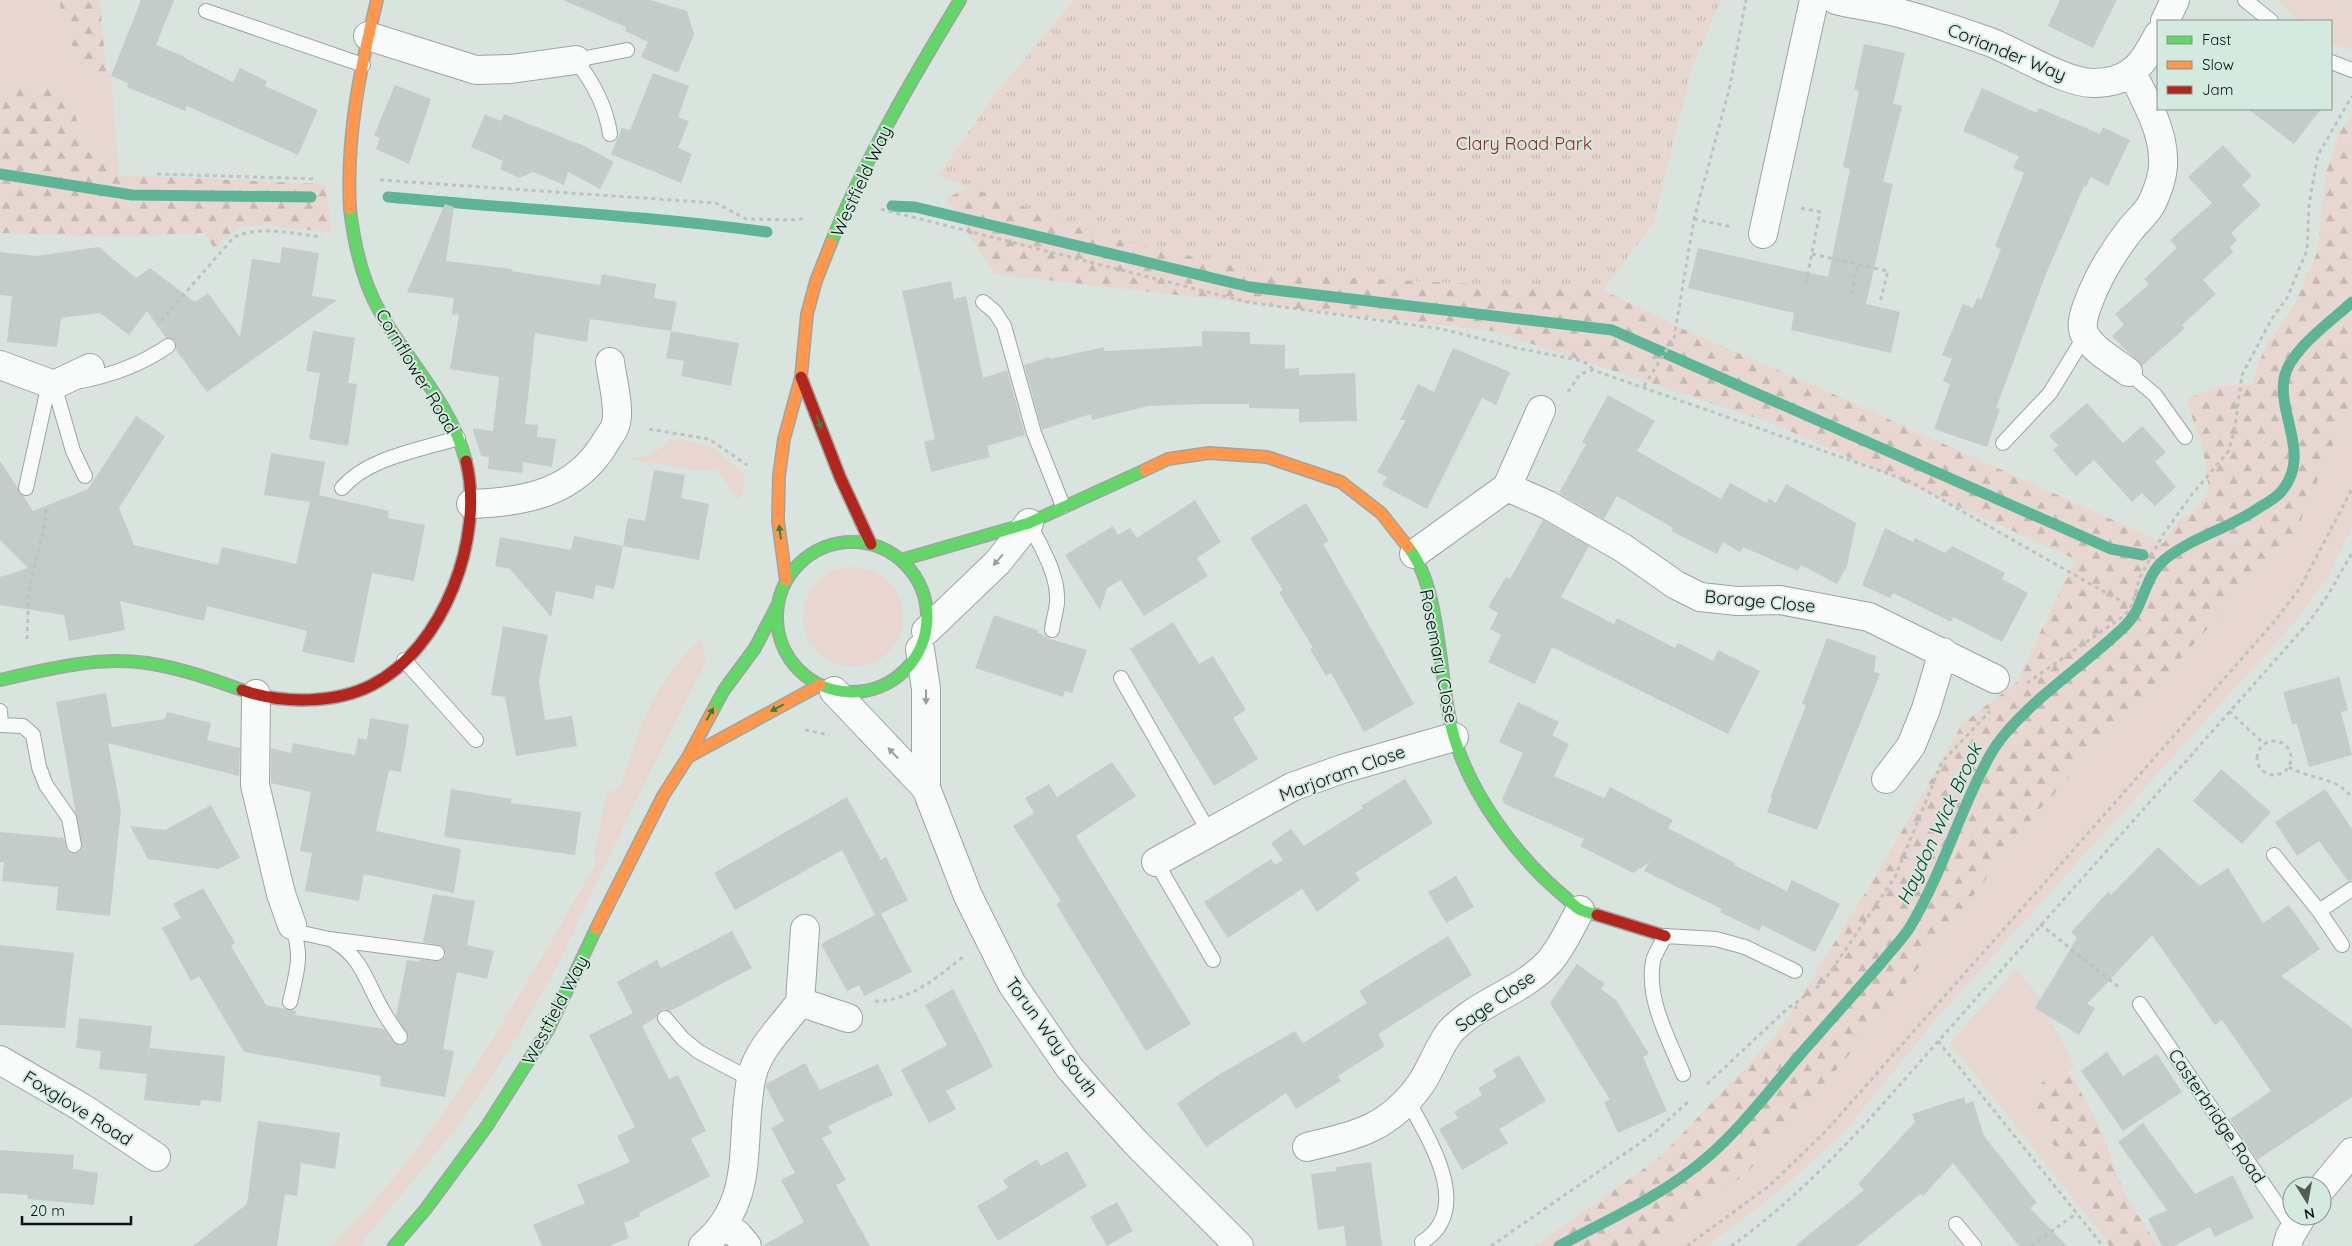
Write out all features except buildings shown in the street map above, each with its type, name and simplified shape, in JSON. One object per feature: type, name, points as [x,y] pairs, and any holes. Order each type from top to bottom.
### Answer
[{"type":"street","name":"Cornflower Road","points":[[0,680],[47,669],[83,664],[145,663],[187,672],[256,694],[291,698],[348,694],[373,684],[404,660],[417,648],[437,619],[454,588],[466,549],[471,504],[468,464],[458,438],[433,391],[382,318],[368,288],[355,241],[350,178],[352,110],[377,0]]},
{"type":"street","name":"Westfield Way","points":[[786,580],[778,522],[779,476],[784,439],[801,377],[807,314],[816,281],[848,200],[895,108],[960,0]]},
{"type":"street","points":[[1763,234],[1814,0]]},
{"type":"street","name":"Coriander Way","points":[[1836,0],[1895,12],[1946,27],[2014,51],[2079,81],[2094,83],[2122,78],[2132,73]]},
{"type":"street","points":[[2165,20],[2175,0]]},
{"type":"street","points":[[368,36],[476,70],[493,71],[576,60]]},
{"type":"street","points":[[2128,372],[2096,348],[2085,336],[2082,329],[2083,319],[2094,286],[2110,257],[2151,204],[2160,180],[2163,159],[2158,134],[2148,104],[2132,73],[2146,59],[2157,37]]},
{"type":"street","points":[[471,504],[500,503],[536,497],[573,478],[596,457],[616,423],[616,400],[610,362]]},
{"type":"street","points":[[0,365],[54,385],[90,368]]},
{"type":"street","name":"Westfield Way","points":[[801,377],[840,477],[871,544]]},
{"type":"street","points":[[1414,554],[1508,487],[1541,410]]},
{"type":"street","name":"Rosemary Close","points":[[901,560],[1030,523],[1063,506],[1168,459],[1209,453],[1267,457],[1341,482],[1381,513],[1414,554],[1430,595],[1454,737],[1475,786],[1513,846],[1535,871],[1580,910],[1665,936]]},
{"type":"street","name":"Borage Close","points":[[1508,487],[1548,505],[1624,548],[1676,585],[1700,596],[1716,600],[1780,600],[1870,617],[1943,652],[1996,691]]},
{"type":"street","name":"Rosemary Close","points":[[923,640],[997,562],[1030,523]]},
{"type":"street","name":"Westfield Way","points":[[394,1246],[424,1210],[487,1126],[526,1066],[560,1006],[640,839],[663,796],[688,757],[724,690],[755,648],[777,606],[786,580],[807,556],[822,548],[841,542],[871,544],[888,551],[901,560],[912,572],[924,595],[927,610],[923,640],[905,670],[888,683],[868,691],[850,692],[827,688],[796,668],[785,652],[778,633],[777,606]]},
{"type":"street","name":"Torun Way South","points":[[923,640],[926,690],[926,788],[968,896],[986,936],[1012,984],[1069,1067],[1136,1144],[1239,1246]]},
{"type":"street","points":[[1886,779],[1911,746],[1926,709],[1943,652]]},
{"type":"street","name":"Westfield Way","points":[[688,757],[827,688]]},
{"type":"street","name":"Torun Way South","points":[[827,688],[926,788]]},
{"type":"street","points":[[256,694],[255,785],[281,894],[292,925]]},
{"type":"street","name":"Marjoram Close","points":[[1156,862],[1292,787],[1454,737]]},
{"type":"street","name":"Sage Close","points":[[1307,1147],[1347,1138],[1372,1128],[1397,1111],[1420,1085],[1450,1033],[1470,1016],[1534,974],[1548,962],[1580,910]]},
{"type":"street","points":[[703,1246],[724,1225],[734,1206],[742,1180],[745,1161],[748,1101],[752,1080],[763,1050],[800,1002],[805,929]]},
{"type":"street","points":[[800,1002],[848,1018]]},
{"type":"street","name":"Foxglove Road","points":[[0,1060],[81,1107],[156,1157]]},
{"type":"street","points":[[2332,1176],[2352,1152]]},
{"type":"street","points":[[724,1225],[738,1235],[747,1246]]},
{"type":"lane","points":[[2245,0],[2270,20]]},
{"type":"lane","points":[[206,11],[363,65]]},
{"type":"lane","points":[[610,134],[607,116],[601,101],[576,60],[627,50]]},
{"type":"lane","points":[[2332,62],[2352,70]]},
{"type":"lane","points":[[983,302],[996,312],[1004,326],[1034,433],[1063,506]]},
{"type":"lane","points":[[2003,443],[2050,393],[2085,336]]},
{"type":"lane","points":[[26,488],[46,397],[54,385],[99,378],[148,360],[168,346]]},
{"type":"lane","points":[[2128,372],[2154,395],[2185,437]]},
{"type":"lane","points":[[54,385],[73,451],[85,476]]},
{"type":"lane","points":[[342,488],[353,475],[373,464],[458,438]]},
{"type":"lane","points":[[1030,523],[1056,584],[1057,602],[1052,630]]},
{"type":"lane","points":[[404,660],[476,740]]},
{"type":"lane","points":[[1121,678],[1209,832]]},
{"type":"lane","points":[[0,711],[1,725],[24,726],[33,735],[39,767],[46,785],[69,818],[74,845]]},
{"type":"lane","points":[[2274,855],[2319,911],[2342,945]]},
{"type":"lane","points":[[1156,862],[1213,960]]},
{"type":"lane","points":[[2319,911],[2352,889]]},
{"type":"lane","points":[[292,925],[302,933],[329,939],[437,953]]},
{"type":"lane","points":[[290,1002],[300,960],[298,943],[292,925]]},
{"type":"lane","points":[[1683,1074],[1658,1012],[1653,992],[1653,959],[1665,936],[1716,939],[1744,947],[1795,972]]},
{"type":"lane","points":[[329,939],[348,951],[357,961],[383,1012],[400,1037]]},
{"type":"lane","name":"Casterbridge Road","points":[[2140,1004],[2294,1230]]},
{"type":"lane","points":[[665,1018],[683,1039],[699,1052],[752,1080]]},
{"type":"lane","points":[[1407,1099],[1435,1154],[1444,1176],[1447,1196],[1443,1222],[1436,1232],[1422,1242]]},
{"type":"lane","points":[[1956,1224],[1974,1246]]},
{"type":"path","points":[[1644,386],[1674,338],[1694,219],[1727,99],[1746,0]]},
{"type":"path","points":[[2021,687],[2125,615],[2132,607],[2140,577],[2162,536],[2193,493],[2228,452],[2234,432],[2242,375],[2271,320],[2287,298],[2307,250],[2309,204],[2318,155],[2352,96]]},
{"type":"path","points":[[157,174],[286,179],[350,178],[716,203],[746,219],[770,220],[798,220],[848,200],[1247,302],[1442,329],[1517,348],[1578,360],[1588,364],[1593,370]]},
{"type":"path","points":[[1770,201],[1820,212],[1806,283]]},
{"type":"path","points":[[1694,219],[1763,234]]},
{"type":"path","points":[[158,324],[234,237],[247,231],[265,231],[355,241]]},
{"type":"path","points":[[1812,254],[1888,270],[1880,302]]},
{"type":"path","points":[[1851,294],[1858,264]]},
{"type":"path","points":[[1541,410],[1563,402],[1576,379],[1587,370],[1593,370],[1639,388],[1644,386],[1909,481],[2132,607]]},
{"type":"path","points":[[616,423],[709,439],[762,475],[779,476]]},
{"type":"path","points":[[1688,1246],[1768,1186],[1826,1131],[2151,763],[2274,622],[2300,588],[2352,489]]},
{"type":"path","points":[[27,646],[29,589],[45,524],[47,496]]},
{"type":"path","points":[[1731,1246],[1785,1203],[1827,1164],[1938,1041],[2309,622],[2328,595],[2352,553]]},
{"type":"path","points":[[1815,989],[1822,984],[1895,876],[1942,762],[1996,691]]},
{"type":"path","points":[[2229,711],[2264,744]]},
{"type":"path","points":[[2275,741],[2287,746],[2291,755],[2289,766],[2279,775],[2263,771],[2257,760],[2264,744],[2275,741]]},
{"type":"path","points":[[2289,766],[2300,773],[2336,783],[2352,798]]},
{"type":"path","points":[[2040,924],[2140,1004]]},
{"type":"path","points":[[848,1018],[860,1000],[892,1001],[908,996],[966,955]]},
{"type":"path","points":[[1703,1088],[1787,1009],[1808,994]]},
{"type":"path","points":[[1938,1041],[2103,1246]]},
{"type":"path","points":[[1491,1246],[1653,1134],[1696,1095]]},
{"type":"path","points":[[2031,1246],[2078,1213]]},
{"type":"green space","points":[[0,0],[59,0],[77,55],[113,97],[118,166],[102,154],[81,131],[71,97],[40,86],[0,90]]},
{"type":"green space","points":[[59,0],[100,0],[106,71],[111,76],[113,97],[77,55],[67,34]]},
{"type":"green space","name":"Clary Road Park","points":[[1074,0],[1721,0],[1692,68],[1653,224],[1603,290],[1270,274],[1107,237],[938,176],[996,93]]},
{"type":"green space","points":[[2278,0],[2349,0],[2352,2],[2352,50],[2332,45],[2332,20],[2298,20]]},
{"type":"green space","points":[[40,86],[63,90],[69,94],[77,121],[85,136],[98,150],[118,166],[118,175],[325,184],[332,233],[266,225],[239,227],[214,249],[205,233],[113,237],[0,233],[0,90]]},
{"type":"green space","points":[[2352,115],[2352,401],[2297,529],[2172,668],[2038,811],[1873,1027],[1746,1174],[1649,1246],[1535,1246],[1660,1157],[1779,1032],[1888,856],[1962,724],[2017,682],[2075,559],[1774,424],[1493,331],[994,274],[946,198],[1018,166],[1248,237],[1603,290],[1685,330],[1822,389],[2164,543],[2177,523],[2196,508],[2209,490],[2203,450],[2186,399],[2222,385],[2251,385],[2265,347],[2293,307],[2317,253],[2326,173],[2339,133]]},
{"type":"green space","points":[[2352,401],[2352,526],[2329,575],[2299,617],[1938,1017],[1845,1131],[1784,1187],[1708,1246],[1649,1246],[1746,1174],[1873,1027],[2038,811],[2172,668],[2297,529]]},
{"type":"green space","points":[[678,438],[712,447],[742,472],[744,483],[739,501],[717,470],[706,469],[698,471],[630,459],[651,455],[671,440]]},
{"type":"green space","points":[[853,567],[872,571],[888,582],[899,598],[903,617],[899,636],[888,652],[872,663],[853,667],[834,663],[818,652],[807,636],[803,617],[807,598],[818,582],[834,571]]},
{"type":"green space","points":[[701,639],[706,662],[647,778],[558,964],[527,1020],[493,1075],[454,1131],[366,1238],[359,1246],[331,1246],[371,1204],[409,1159],[444,1113],[507,1015],[596,864],[594,854],[607,792],[617,790],[621,783],[650,707],[673,669]]},
{"type":"green space","points":[[2016,969],[2038,995],[2075,1067],[2069,1070],[2066,1164],[2080,1182],[2105,1238],[1950,1043]]},
{"type":"green space","points":[[2069,1070],[2101,1130],[2125,1195],[2158,1246],[2109,1246],[2092,1206],[2075,1175],[2043,1129],[2034,1106],[2036,1090],[2048,1078]]},
{"type":"waterway","points":[[0,174],[132,195],[311,197]]},
{"type":"waterway","points":[[388,197],[625,217],[767,232]]},
{"type":"waterway","points":[[892,206],[915,207],[1250,287],[1612,330],[2111,549],[2143,555]]},
{"type":"waterway","name":"Haydon Wick Brook","points":[[1559,1246],[1628,1210],[1678,1180],[1726,1140],[1907,931],[1920,910],[1981,772],[1991,753],[2004,735],[2047,692],[2125,626],[2136,610],[2152,575],[2164,560],[2186,545],[2248,515],[2281,492],[2290,478],[2294,464],[2292,436],[2283,393],[2284,379],[2288,368],[2302,347],[2352,302]]},
{"type":"traffic: fast","points":[[831,243],[875,149],[907,89],[960,0]]},
{"type":"traffic: fast","points":[[350,209],[360,263],[369,289],[392,332],[440,403],[459,440],[466,461]]},
{"type":"traffic: fast","points":[[901,560],[1029,523],[1145,470]]},
{"type":"traffic: fast","points":[[852,542],[867,543],[881,547],[894,554],[905,564],[915,575],[922,588],[926,602],[927,617],[926,632],[922,646],[915,659],[905,670],[894,680],[881,687],[867,691],[852,692],[837,691],[823,687],[810,680],[799,670],[789,659],[782,646],[778,632],[777,617],[778,602],[782,588],[789,575],[799,564],[810,554],[823,547],[837,543],[852,542]]},
{"type":"traffic: fast","points":[[1408,547],[1419,565],[1428,587],[1434,612],[1449,715],[1454,737],[1471,780],[1496,822],[1526,860],[1576,907],[1597,915]]},
{"type":"traffic: fast","points":[[712,712],[724,690],[755,648],[777,606]]},
{"type":"traffic: fast","points":[[0,680],[92,662],[129,661],[171,668],[242,690]]},
{"type":"traffic: fast","points":[[394,1246],[425,1210],[487,1126],[548,1030],[596,929]]},
{"type":"traffic: slow","points":[[350,209],[349,182],[352,129],[360,77],[377,0]]},
{"type":"traffic: slow","points":[[786,580],[778,521],[779,476],[784,439],[801,377],[807,314],[816,281],[831,243]]},
{"type":"traffic: slow","points":[[1145,470],[1168,459],[1209,453],[1267,457],[1341,482],[1381,513],[1408,547]]},
{"type":"traffic: slow","points":[[688,757],[820,685]]},
{"type":"traffic: slow","points":[[596,929],[663,796],[688,757],[712,712]]},
{"type":"traffic: jam","points":[[801,377],[840,477],[871,544]]},
{"type":"traffic: jam","points":[[242,690],[257,695],[291,700],[325,699],[342,696],[372,685],[397,668],[420,645],[438,618],[453,588],[464,556],[469,523],[470,491],[466,461]]},
{"type":"traffic: jam","points":[[1597,915],[1665,936]]}]
